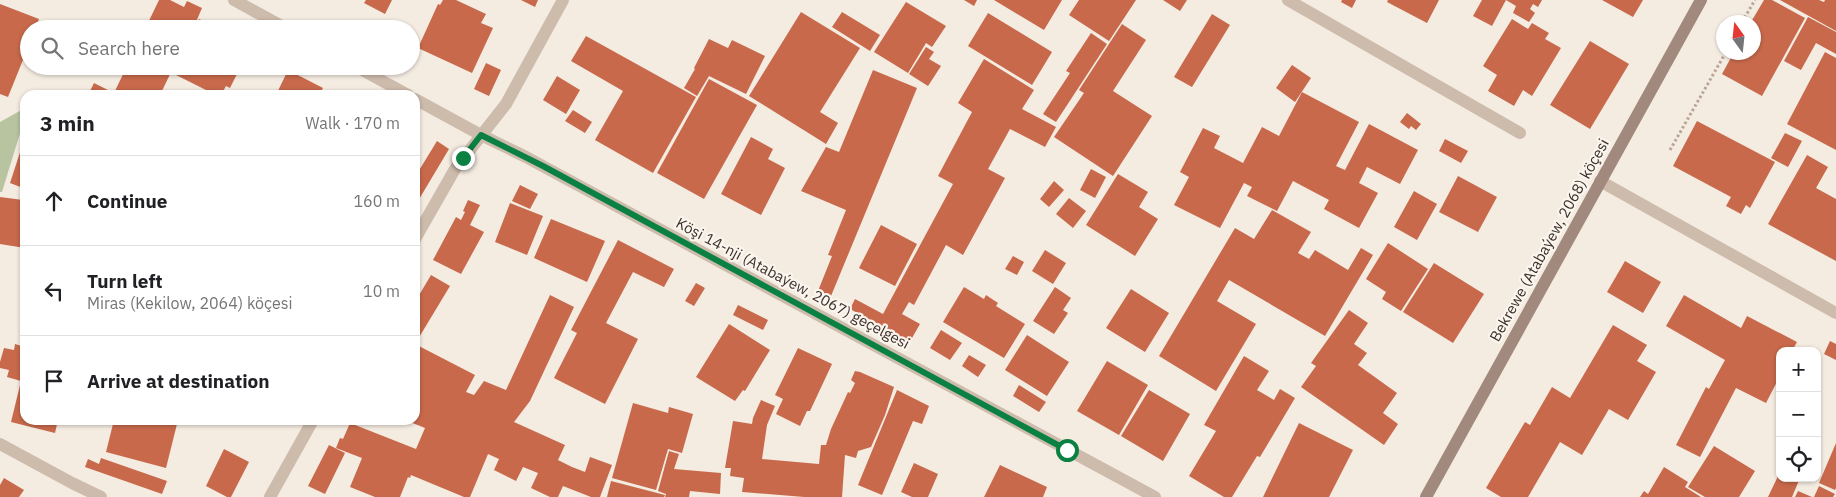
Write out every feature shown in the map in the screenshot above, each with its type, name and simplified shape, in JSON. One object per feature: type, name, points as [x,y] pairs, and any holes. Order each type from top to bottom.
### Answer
[{"type":"main road","name":"Bekrewe (Atabaýew, 2068) köçesi","points":[[1426,497],[1701,0]]},
{"type":"street","points":[[234,0],[270,20]]},
{"type":"street","points":[[420,230],[454,169],[506,104],[563,0]]},
{"type":"street","points":[[1288,0],[1520,133]]},
{"type":"street","points":[[371,75],[399,90]]},
{"type":"street","name":"Köşi 14-nji (Atabaýew, 2067) geçelgesi","points":[[420,102],[1155,497]]},
{"type":"street","points":[[1600,180],[1836,313]]},
{"type":"street","points":[[270,497],[310,425]]},
{"type":"street","points":[[0,444],[101,497]]},
{"type":"path","points":[[1746,15],[1755,0]]},
{"type":"path","points":[[1670,150],[1721,60]]},
{"type":"green space","points":[[20,111],[20,133],[2,192],[0,192],[0,122]]},
{"type":"building","points":[[159,0],[170,0],[184,7],[187,1],[202,8],[197,20],[149,20]]},
{"type":"building","points":[[366,0],[392,0],[385,14],[364,3]]},
{"type":"building","points":[[443,0],[456,0],[486,14],[481,23],[493,28],[472,73],[420,49],[420,44],[438,4],[440,5]]},
{"type":"building","points":[[521,0],[538,0],[535,7]]},
{"type":"building","points":[[964,0],[977,0],[974,6]]},
{"type":"building","points":[[994,0],[1062,0],[1044,30]]},
{"type":"building","points":[[1079,0],[1136,0],[1109,41],[1069,15]]},
{"type":"building","points":[[1163,0],[1187,0],[1180,11]]},
{"type":"building","points":[[1342,0],[1356,0],[1352,8],[1341,2]]},
{"type":"building","points":[[1388,0],[1439,0],[1427,23],[1387,2]]},
{"type":"building","points":[[1482,0],[1506,0],[1492,26],[1473,16]]},
{"type":"building","points":[[1506,0],[1542,0],[1538,7],[1533,4],[1530,9],[1535,13],[1529,22],[1513,13],[1516,6]]},
{"type":"building","points":[[1602,0],[1643,0],[1633,17]]},
{"type":"building","points":[[1764,0],[1772,0],[1805,18],[1762,96],[1722,74],[1730,60],[1761,60],[1761,15],[1755,15]]},
{"type":"building","points":[[1780,0],[1819,0],[1824,2],[1825,0],[1836,0],[1836,31]]},
{"type":"building","points":[[906,2],[946,26],[932,47],[926,43],[908,73],[874,52]]},
{"type":"building","points":[[0,4],[39,19],[20,20],[20,67],[8,97],[0,94]]},
{"type":"building","points":[[801,12],[860,48],[820,112],[838,123],[826,144],[749,96]]},
{"type":"building","points":[[842,12],[880,35],[870,51],[832,27]]},
{"type":"building","points":[[988,13],[1052,52],[1032,85],[968,46]]},
{"type":"building","points":[[1212,14],[1230,25],[1192,87],[1174,77]]},
{"type":"building","points":[[1808,17],[1836,32],[1836,54],[1816,43],[1801,70],[1784,61]]},
{"type":"building","points":[[1512,19],[1528,29],[1532,23],[1549,33],[1545,39],[1561,48],[1532,96],[1523,90],[1514,106],[1488,91],[1497,75],[1483,66]]},
{"type":"building","points":[[1122,24],[1146,40],[1113,91],[1152,116],[1113,176],[1054,137],[1084,93],[1079,90]]},
{"type":"building","points":[[1091,33],[1107,44],[1056,122],[1043,114],[1070,73],[1066,71]]},
{"type":"building","points":[[586,36],[696,97],[653,173],[595,140],[623,91],[571,61]]},
{"type":"building","points":[[709,39],[728,48],[732,40],[765,56],[746,94],[709,76],[697,96],[684,88]]},
{"type":"building","points":[[1590,41],[1629,64],[1590,129],[1550,105]]},
{"type":"building","points":[[926,47],[934,52],[929,59],[941,66],[928,86],[909,74]]},
{"type":"building","points":[[1825,52],[1836,58],[1836,150],[1787,124]]},
{"type":"building","points":[[984,59],[1034,90],[1022,109],[1056,127],[1045,147],[1010,129],[988,169],[1005,178],[963,255],[946,245],[914,305],[909,302],[902,314],[920,324],[908,345],[878,329],[880,325],[850,309],[855,299],[883,314],[953,184],[938,176],[972,112],[958,103]]},
{"type":"building","points":[[486,63],[501,70],[489,96],[474,89]]},
{"type":"building","points":[[1292,65],[1311,78],[1295,102],[1276,88]]},
{"type":"building","points":[[873,70],[917,88],[831,296],[818,291],[832,256],[828,255],[846,210],[801,191],[826,147],[839,152]]},
{"type":"building","points":[[123,75],[170,75],[162,90],[115,90]]},
{"type":"building","points":[[176,75],[236,75],[230,88],[226,86],[224,90],[206,90]]},
{"type":"building","points":[[286,75],[298,75],[323,88],[322,90],[278,90]]},
{"type":"building","points":[[557,76],[580,90],[566,114],[543,100]]},
{"type":"building","points":[[709,79],[757,105],[704,199],[657,173]]},
{"type":"building","points":[[94,83],[108,90],[90,90]]},
{"type":"building","points":[[1302,92],[1359,122],[1336,166],[1345,170],[1369,124],[1418,150],[1400,184],[1367,167],[1359,183],[1378,193],[1359,228],[1324,209],[1329,200],[1293,181],[1277,211],[1247,196],[1252,187],[1244,183],[1220,228],[1174,205],[1189,177],[1180,172],[1203,128],[1220,136],[1214,148],[1243,163],[1262,127],[1279,136]]},
{"type":"building","points":[[573,110],[592,122],[585,133],[565,121]]},
{"type":"building","points":[[1407,113],[1421,124],[1416,130],[1411,126],[1409,129],[1400,122]]},
{"type":"building","points":[[1697,121],[1775,162],[1750,208],[1746,205],[1741,214],[1726,206],[1731,197],[1673,166]]},
{"type":"building","points":[[1785,133],[1802,141],[1788,167],[1771,158]]},
{"type":"building","points":[[751,137],[773,149],[768,159],[785,168],[761,215],[721,194]]},
{"type":"building","points":[[1445,139],[1468,151],[1461,163],[1439,151]]},
{"type":"building","points":[[437,141],[449,149],[420,198],[420,169]]},
{"type":"building","points":[[20,152],[20,187],[10,183]]},
{"type":"building","points":[[1807,155],[1828,167],[1816,188],[1836,199],[1836,261],[1768,224]]},
{"type":"building","points":[[1091,169],[1106,177],[1095,198],[1080,190]]},
{"type":"building","points":[[1118,174],[1148,192],[1139,207],[1158,219],[1135,256],[1086,225]]},
{"type":"building","points":[[1458,176],[1497,197],[1478,232],[1439,212]]},
{"type":"building","points":[[1054,181],[1064,190],[1049,207],[1040,199]]},
{"type":"building","points":[[520,185],[538,194],[530,209],[512,201]]},
{"type":"building","points":[[1414,191],[1437,204],[1417,240],[1394,227]]},
{"type":"building","points":[[0,197],[20,200],[20,247],[0,244]]},
{"type":"building","points":[[1069,198],[1086,211],[1073,228],[1056,214]]},
{"type":"building","points":[[468,200],[480,205],[470,225],[484,232],[461,274],[433,260],[456,217],[461,220]]},
{"type":"building","points":[[510,203],[543,216],[527,255],[495,242]]},
{"type":"building","points":[[1272,210],[1311,232],[1298,253],[1309,259],[1315,250],[1348,270],[1361,248],[1373,255],[1325,336],[1229,280],[1217,301],[1256,324],[1216,391],[1159,356],[1235,228],[1254,239]]},
{"type":"building","points":[[551,219],[605,241],[587,282],[534,258]]},
{"type":"building","points":[[881,225],[917,244],[895,286],[859,268]]},
{"type":"building","points":[[618,240],[674,269],[664,287],[633,272],[606,323],[638,339],[605,404],[554,378],[577,333],[571,330]]},
{"type":"building","points":[[1388,243],[1428,269],[1401,311],[1382,299],[1386,292],[1366,279]]},
{"type":"building","points":[[1045,250],[1066,263],[1053,284],[1032,271]]},
{"type":"building","points":[[1013,256],[1024,262],[1017,275],[1005,269]]},
{"type":"building","points":[[1625,261],[1661,282],[1643,313],[1607,292]]},
{"type":"building","points":[[1434,263],[1484,294],[1453,343],[1403,312]]},
{"type":"building","points":[[431,275],[450,286],[420,336],[420,294]]},
{"type":"building","points":[[696,283],[705,288],[694,306],[685,301]]},
{"type":"building","points":[[964,287],[984,299],[986,295],[998,303],[996,306],[1025,324],[1004,358],[943,322]]},
{"type":"building","points":[[1055,287],[1071,298],[1063,310],[1068,313],[1054,334],[1033,321]]},
{"type":"building","points":[[1131,289],[1169,313],[1145,352],[1106,328]]},
{"type":"building","points":[[550,295],[574,307],[530,401],[514,422],[565,445],[558,460],[572,467],[585,472],[590,457],[612,465],[600,497],[591,497],[563,486],[558,497],[550,497],[531,488],[538,473],[523,467],[516,481],[494,470],[499,459],[488,454],[470,497],[464,497],[411,475],[410,478],[408,477],[400,497],[375,497],[350,487],[362,458],[336,448],[340,438],[343,439],[349,425],[355,425],[416,449],[425,428],[418,425],[420,425],[420,347],[475,375],[466,392],[474,395],[484,381],[506,390]]},
{"type":"building","points":[[1684,295],[1741,328],[1747,316],[1797,342],[1794,347],[1776,347],[1776,384],[1766,403],[1736,388],[1700,457],[1676,445],[1706,387],[1709,389],[1725,360],[1666,326]]},
{"type":"building","points":[[738,305],[768,320],[763,330],[733,315]]},
{"type":"building","points":[[1349,310],[1368,323],[1354,344],[1367,353],[1358,365],[1397,393],[1383,413],[1398,424],[1384,445],[1301,387],[1316,366],[1311,363]]},
{"type":"building","points":[[729,324],[770,350],[745,391],[743,390],[735,401],[696,377]]},
{"type":"building","points":[[1613,325],[1647,345],[1637,361],[1656,372],[1628,420],[1609,409],[1582,455],[1560,442],[1528,497],[1501,497],[1486,488],[1525,422],[1530,425],[1552,387],[1570,398]]},
{"type":"building","points":[[941,330],[962,343],[950,360],[930,348]]},
{"type":"building","points":[[1027,335],[1069,362],[1047,396],[1005,370]]},
{"type":"building","points":[[1830,341],[1836,344],[1836,360],[1824,354]]},
{"type":"building","points":[[15,344],[20,346],[20,381],[7,377],[9,370],[0,368],[4,348],[14,350]]},
{"type":"building","points":[[798,348],[832,364],[810,411],[807,411],[800,426],[776,414],[783,399],[775,395]]},
{"type":"building","points":[[969,355],[986,365],[978,377],[962,366]]},
{"type":"building","points":[[1244,356],[1269,371],[1257,390],[1274,400],[1280,389],[1295,398],[1260,457],[1257,456],[1232,497],[1224,497],[1189,476],[1216,431],[1204,425]]},
{"type":"building","points":[[1107,361],[1148,385],[1119,435],[1077,411]]},
{"type":"building","points":[[855,371],[894,387],[885,415],[871,447],[858,451],[856,458],[845,455],[842,497],[804,497],[742,492],[744,478],[730,476],[731,468],[725,468],[733,421],[752,424],[761,400],[775,406],[767,425],[762,459],[819,464],[821,445],[826,445],[831,429],[848,392],[850,393],[855,383],[851,380]]},
{"type":"building","points":[[20,385],[20,424],[11,422]]},
{"type":"building","points":[[1019,385],[1046,402],[1039,412],[1013,396]]},
{"type":"building","points":[[897,390],[929,406],[922,424],[913,421],[882,495],[858,485]]},
{"type":"building","points":[[1149,390],[1190,414],[1163,461],[1121,436]]},
{"type":"building","points":[[633,403],[668,413],[669,407],[693,414],[682,453],[668,449],[656,490],[612,478]]},
{"type":"building","points":[[1299,423],[1353,450],[1329,497],[1263,497]]},
{"type":"building","points":[[23,425],[57,425],[55,433]]},
{"type":"building","points":[[113,425],[177,425],[166,468],[106,452]]},
{"type":"building","points":[[1836,443],[1835,490],[1819,483]]},
{"type":"building","points":[[329,445],[345,453],[325,494],[308,486]]},
{"type":"building","points":[[1714,446],[1755,471],[1739,497],[1705,497],[1688,487]]},
{"type":"building","points":[[224,449],[249,462],[231,497],[227,497],[206,486]]},
{"type":"building","points":[[669,451],[679,454],[674,469],[721,473],[720,494],[690,491],[689,497],[665,497],[666,494],[658,491]]},
{"type":"building","points":[[101,458],[167,481],[162,494],[85,467],[88,459],[99,464]]},
{"type":"building","points":[[914,463],[938,474],[928,497],[912,497],[901,492]]},
{"type":"building","points":[[1000,465],[1047,487],[1043,497],[984,497]]},
{"type":"building","points":[[1664,467],[1688,482],[1685,487],[1701,497],[1640,497],[1644,491],[1648,494]]},
{"type":"building","points":[[4,478],[24,490],[19,497],[0,497],[0,485]]},
{"type":"building","points":[[1776,480],[1776,482],[1798,482],[1792,497],[1768,497]]},
{"type":"building","points":[[611,481],[665,495],[664,497],[607,497]]},
{"type":"building","points":[[1819,486],[1835,494],[1833,497],[1814,497]]},
{"type":"building","points":[[1798,491],[1812,497],[1795,497]]},
{"type":"route","points":[[463,158],[481,135],[543,166],[1067,450]]}]
